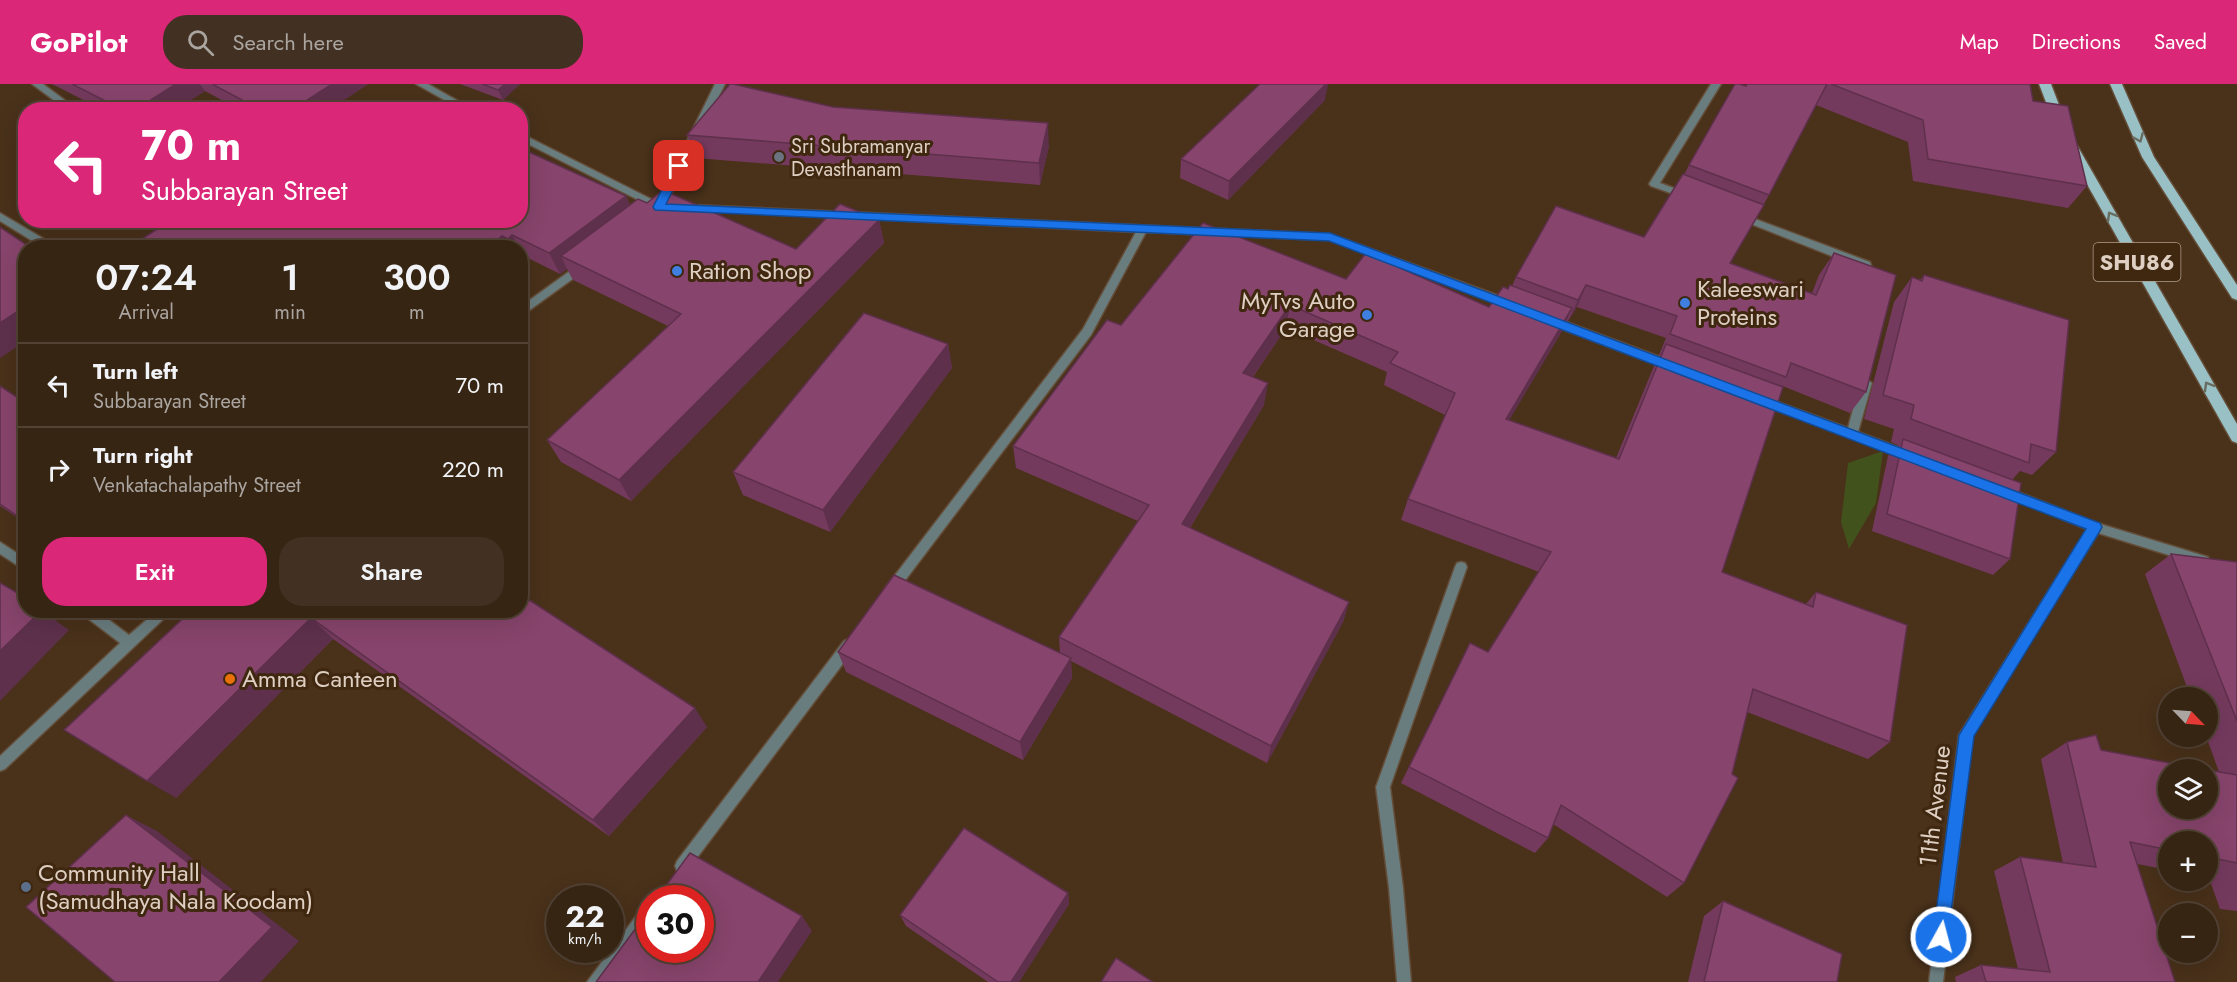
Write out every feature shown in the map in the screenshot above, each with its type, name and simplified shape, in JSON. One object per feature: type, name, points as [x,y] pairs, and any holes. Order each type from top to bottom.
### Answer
[{"type":"main road","name":"SHU86","points":[[2045,84],[2066,137],[2237,437]]},
{"type":"main road","name":"SHU86","points":[[2116,84],[2148,157],[2237,295]]},
{"type":"street","points":[[37,84],[63,102]]},
{"type":"street","points":[[421,84],[455,102]]},
{"type":"street","points":[[654,211],[720,84]]},
{"type":"street","points":[[1699,201],[1654,184],[1716,84]]},
{"type":"street","points":[[528,140],[654,211],[671,208]]},
{"type":"street","points":[[683,208],[1330,237],[1519,308]]},
{"type":"street","points":[[1732,214],[1866,265],[1875,273]]},
{"type":"street","points":[[0,216],[18,227]]},
{"type":"street","points":[[20,228],[39,240]]},
{"type":"street","points":[[879,606],[1087,332],[1143,228]]},
{"type":"street","points":[[528,307],[594,257]]},
{"type":"street","points":[[1541,316],[1686,371]]},
{"type":"street","points":[[1852,434],[1870,367]]},
{"type":"street","points":[[1752,396],[1918,459]]},
{"type":"street","points":[[1996,489],[2095,527],[2215,565]]},
{"type":"street","name":"11th Avenue","points":[[1935,982],[1966,735],[2095,527]]},
{"type":"street","points":[[0,547],[18,560]]},
{"type":"street","points":[[1404,982],[1396,888],[1383,787],[1461,567]]},
{"type":"street","points":[[96,618],[129,643]]},
{"type":"street","points":[[0,765],[158,618]]},
{"type":"street","points":[[671,880],[858,634]]},
{"type":"street","points":[[594,982],[636,927]]},
{"type":"green space","points":[[1883,451],[1876,503],[1849,549],[1841,522],[1848,463]]},
{"type":"building","points":[[72,84],[176,84],[148,102],[107,102]]},
{"type":"building","points":[[212,84],[332,84],[304,102],[246,102]]},
{"type":"building","points":[[482,84],[505,84],[498,90]]},
{"type":"building","points":[[730,84],[833,107],[1048,123],[1039,163],[687,135]]},
{"type":"building","points":[[1260,84],[1326,84],[1229,181],[1181,159]]},
{"type":"building","points":[[1735,84],[1746,86],[1747,84],[1827,84],[1769,195],[1689,165]]},
{"type":"building","points":[[1831,84],[2030,84],[2033,101],[2068,106],[2087,186],[1928,159],[1923,120]]},
{"type":"building","points":[[528,152],[626,196],[549,253],[528,243],[528,240],[512,235],[508,239],[502,236],[498,240],[140,240],[159,228],[528,228]]},
{"type":"building","points":[[1683,174],[1764,205],[1730,263],[1816,295],[1834,253],[1896,275],[1866,392],[1791,363],[1786,377],[1670,334],[1677,316],[1586,285],[1578,300],[1516,277],[1556,206],[1644,237]]},
{"type":"building","points":[[663,190],[796,249],[840,204],[879,220],[619,480],[547,440],[681,314],[561,256],[638,199],[647,203]]},
{"type":"building","points":[[1203,223],[1346,279],[1366,253],[1489,307],[1503,287],[1508,289],[1510,285],[1572,308],[1506,419],[1619,459],[1666,344],[1783,387],[1722,572],[1813,607],[1816,592],[1907,625],[1890,742],[1753,689],[1732,774],[1738,778],[1684,883],[1561,805],[1548,838],[1409,767],[1470,643],[1488,652],[1551,552],[1408,499],[1455,393],[1390,363],[1398,352],[1290,305],[1243,373],[1268,383],[1182,524],[1349,602],[1271,746],[1059,637],[1149,505],[1013,446],[1107,320],[1121,325]]},
{"type":"building","points":[[0,227],[19,240],[18,311],[0,323]]},
{"type":"building","points":[[1924,275],[2069,320],[2056,452],[2031,444],[2029,463],[1911,419],[1914,405],[1883,395],[1912,277],[1922,281]]},
{"type":"building","points":[[864,313],[948,344],[823,510],[733,472]]},
{"type":"building","points":[[0,386],[18,398],[18,516],[0,504]]},
{"type":"building","points":[[1903,439],[2021,483],[2010,559],[1887,514]]},
{"type":"building","points":[[2171,554],[2237,562],[2237,721]]},
{"type":"building","points":[[894,575],[1071,658],[1020,742],[838,652]]},
{"type":"building","points":[[0,583],[18,593],[18,618],[34,618],[0,651]]},
{"type":"building","points":[[528,599],[695,708],[593,820],[311,618],[528,618]]},
{"type":"building","points":[[183,618],[311,618],[147,781],[64,730]]},
{"type":"building","points":[[2096,735],[2101,750],[2158,761],[2158,819],[2218,819],[2218,772],[2237,775],[2237,863],[2218,859],[2218,831],[2158,831],[2158,848],[2130,842],[2158,929],[2158,963],[2169,963],[2175,982],[1986,982],[1981,965],[2050,972],[2020,857],[2096,867],[2067,742]]},
{"type":"building","points":[[126,815],[272,927],[219,982],[115,982],[26,907]]},
{"type":"building","points":[[964,828],[1068,893],[1011,982],[998,982],[900,915]]},
{"type":"building","points":[[690,853],[802,916],[758,982],[596,982],[610,963],[624,963],[624,944],[636,928],[636,963],[714,963],[714,885],[667,885]]},
{"type":"building","points":[[1723,901],[1842,954],[1837,982],[1704,982]]},
{"type":"building","points":[[1116,958],[1153,982],[1101,982]]},
{"type":"place","name":"Sri Subramanyar Devasthanam","points":[[779,157]]},
{"type":"place","name":"Ration Shop","points":[[677,271]]},
{"type":"place","name":"Kaleeswari Proteins","points":[[1685,303]]},
{"type":"place","name":"MyTvs Auto Garage","points":[[1367,315]]},
{"type":"place","name":"Amma Canteen","points":[[230,679]]},
{"type":"place","name":"Community Hall (Samudhaya Nala Koodam)","points":[[26,887]]},
{"type":"route","points":[[679,166],[659,207],[1330,237],[2095,527],[1966,735],[1941,937]]}]
